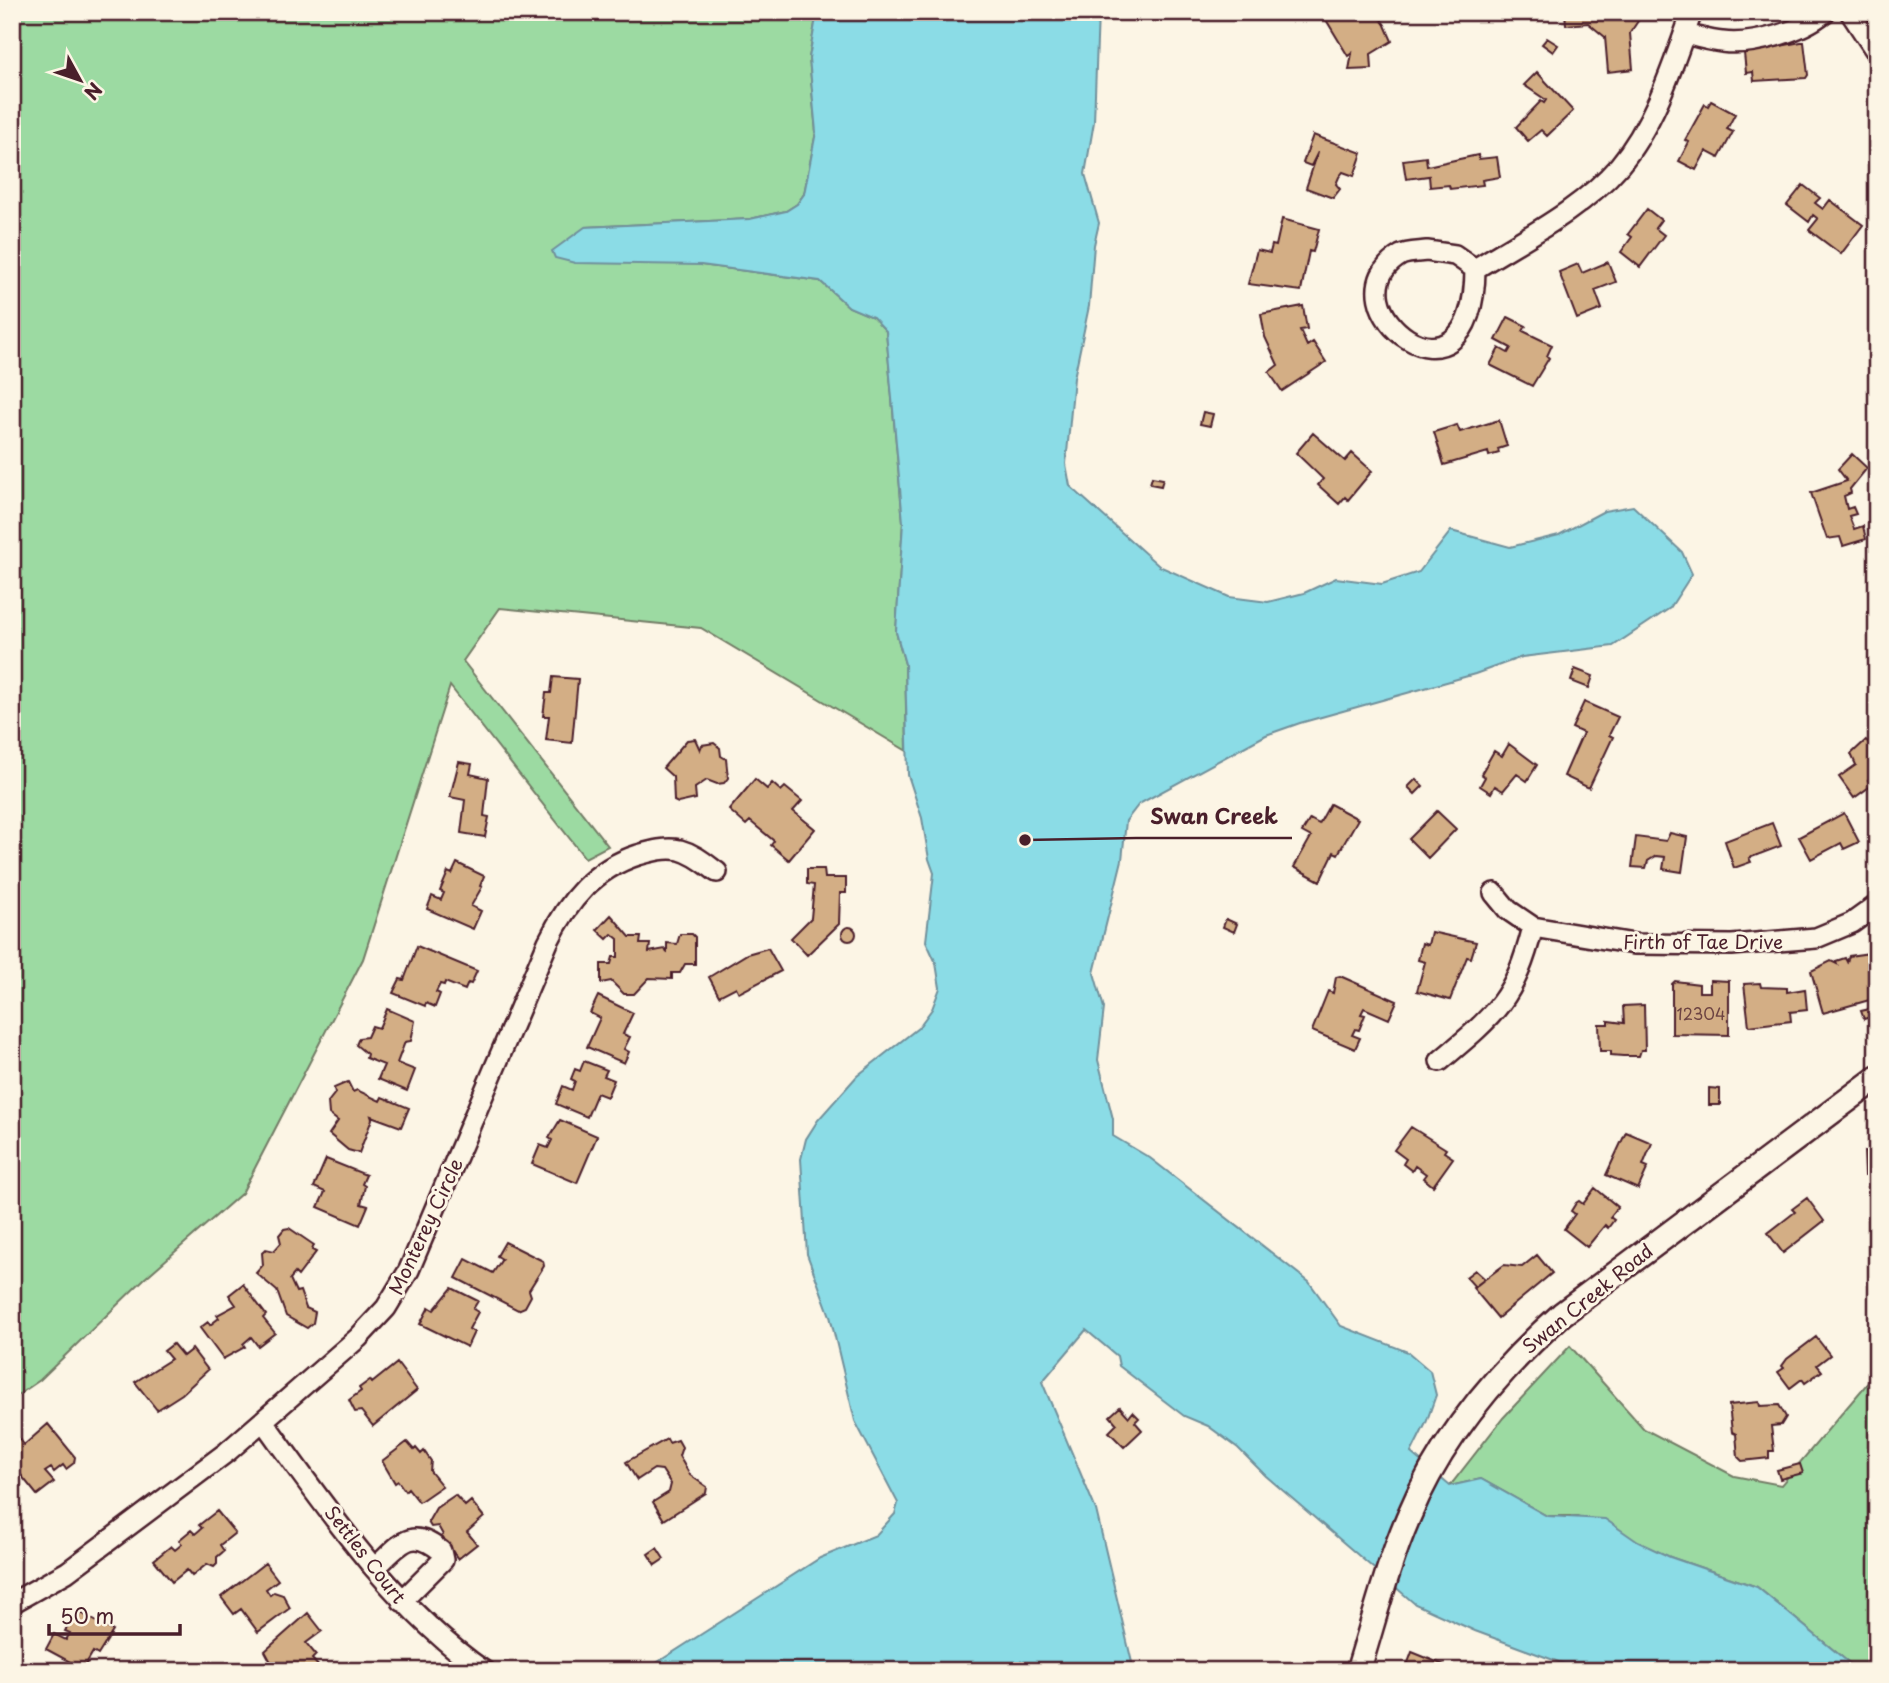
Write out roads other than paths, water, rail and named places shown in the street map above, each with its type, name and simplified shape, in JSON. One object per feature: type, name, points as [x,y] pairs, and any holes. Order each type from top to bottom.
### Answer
[{"type":"street","points":[[1475,268],[1570,209],[1618,167],[1655,109],[1692,12]]},
{"type":"street","points":[[1684,34],[1723,43],[1748,41],[1805,25],[1825,12]]},
{"type":"street","points":[[1850,12],[1877,52]]},
{"type":"street","points":[[1427,251],[1455,255],[1475,268],[1471,310],[1465,327],[1451,340],[1434,347],[1415,343],[1398,334],[1382,314],[1378,295],[1382,274],[1401,255],[1427,251]]},
{"type":"street","name":"Monterey Circle","points":[[12,1603],[90,1556],[263,1421],[358,1338],[386,1308],[401,1285],[548,942],[573,900],[594,877],[615,863],[654,850],[678,850],[693,855],[717,872]]},
{"type":"street","name":"Firth of Tae Drive","points":[[1494,893],[1508,910],[1532,927],[1634,944],[1780,943],[1815,938],[1836,930],[1877,905]]},
{"type":"street","points":[[1440,1062],[1493,1016],[1512,991],[1532,927]]},
{"type":"street","name":"Swan Creek Road","points":[[1358,1671],[1408,1515],[1437,1459],[1459,1427],[1523,1349],[1562,1314],[1877,1078]]},
{"type":"street","name":"Settles Court","points":[[263,1421],[402,1601],[437,1635],[484,1671]]},
{"type":"street","points":[[375,1568],[398,1546],[411,1538],[421,1538],[441,1551],[443,1560],[402,1601]]},
{"type":"water","points":[[817,12],[1098,12],[1094,122],[1085,174],[1099,223],[1094,245],[1089,306],[1074,378],[1066,464],[1070,486],[1159,566],[1229,597],[1268,602],[1304,593],[1336,578],[1382,584],[1419,572],[1451,531],[1510,547],[1559,535],[1604,511],[1633,506],[1682,552],[1692,574],[1670,608],[1613,646],[1522,657],[1475,674],[1300,723],[1266,735],[1139,804],[1126,821],[1122,860],[1094,973],[1104,1008],[1098,1060],[1113,1119],[1113,1136],[1150,1158],[1309,1282],[1341,1326],[1408,1352],[1430,1371],[1436,1395],[1411,1453],[1450,1486],[1481,1479],[1547,1516],[1605,1519],[1638,1542],[1670,1557],[1757,1587],[1859,1671],[1583,1671],[1475,1631],[1415,1604],[1266,1476],[1238,1448],[1208,1426],[1184,1416],[1119,1366],[1117,1356],[1086,1330],[1042,1382],[1096,1510],[1134,1671],[644,1671],[820,1558],[876,1535],[895,1514],[898,1503],[855,1421],[830,1316],[807,1254],[801,1159],[806,1139],[818,1120],[857,1076],[918,1028],[932,1009],[940,988],[936,963],[926,941],[934,873],[922,818],[908,775],[905,664],[896,632],[903,522],[886,331],[873,317],[849,307],[820,281],[701,265],[575,263],[555,258],[552,251],[585,227],[750,219],[786,211],[797,204],[804,194],[816,132],[809,58]]},
{"type":"place","name":"Swan Creek","points":[[1025,840]]}]
